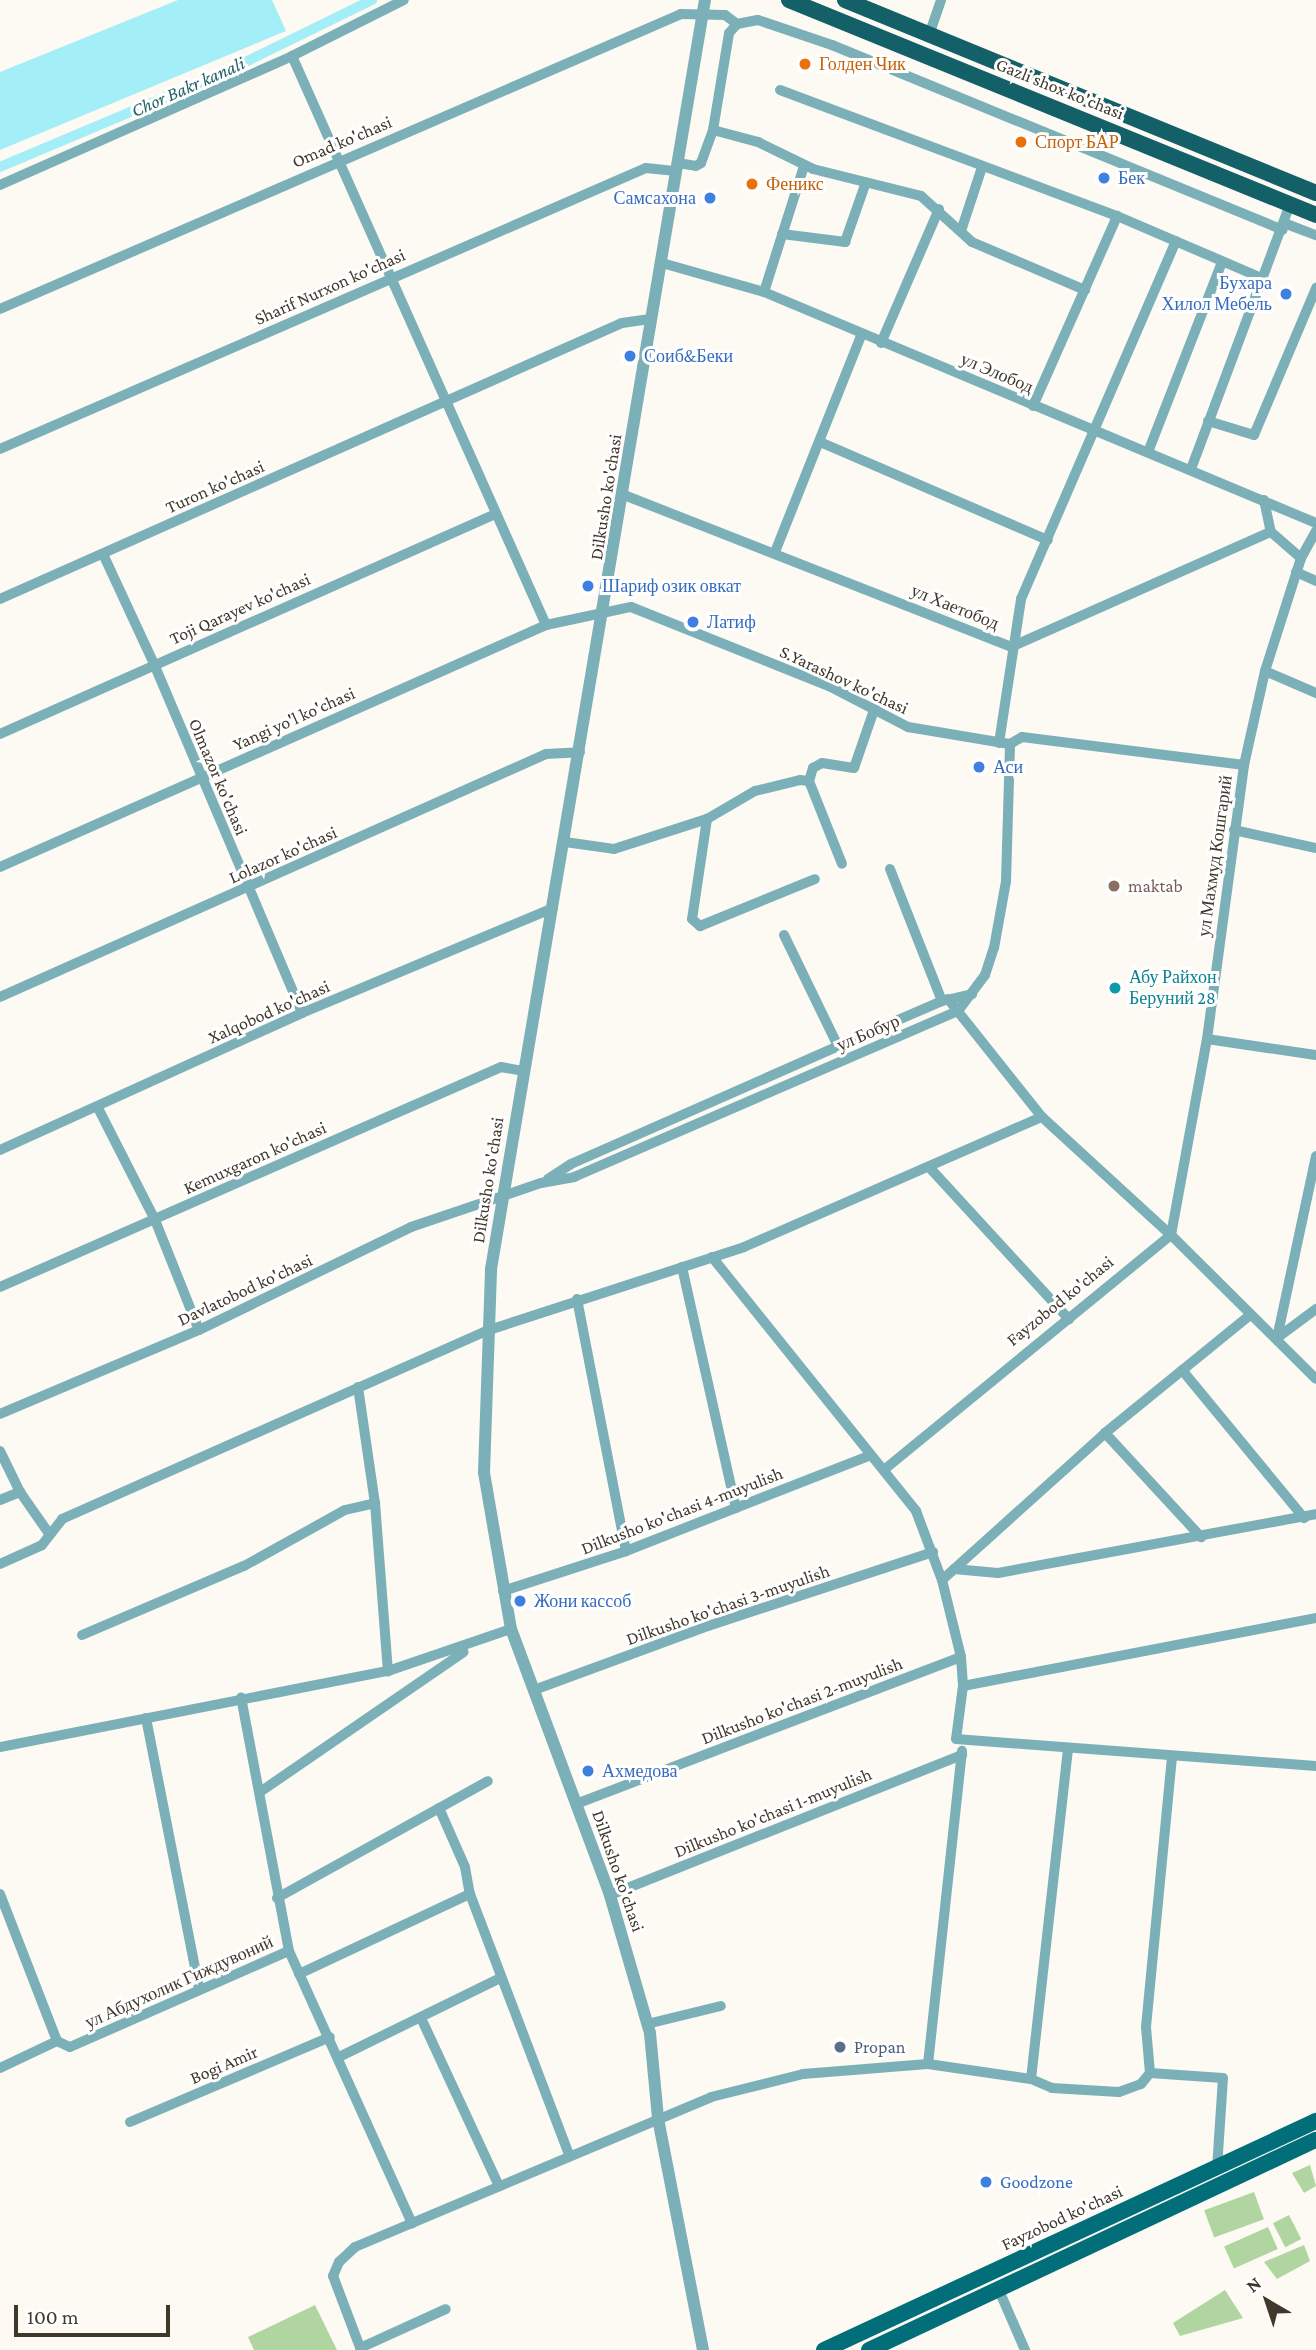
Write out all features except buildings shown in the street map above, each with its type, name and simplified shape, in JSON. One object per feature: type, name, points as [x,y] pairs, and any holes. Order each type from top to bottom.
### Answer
[{"type":"highway","name":"Gazli shox ko'chasi","points":[[789,0],[1316,215]]},
{"type":"highway","name":"Gazli shox ko'chasi","points":[[845,0],[1316,193]]},
{"type":"main road","name":"Fayzobod ko'chasi","points":[[824,2350],[1316,2122]]},
{"type":"main road","name":"Fayzobod ko'chasi","points":[[869,2350],[895,2345],[999,2288],[1316,2140]]},
{"type":"street","points":[[0,185],[292,56],[404,0]]},
{"type":"street","name":"Dilkusho ko'chasi","points":[[703,2350],[658,2118],[647,2024],[610,1895],[511,1629],[484,1472],[486,1331],[491,1269],[523,1071],[605,609],[700,15],[705,0]]},
{"type":"street","points":[[929,34],[941,0]]},
{"type":"street","name":"Omad ko'chasi","points":[[0,309],[681,14],[700,15]]},
{"type":"street","points":[[700,15],[724,16],[737,24]]},
{"type":"street","points":[[677,167],[696,166],[701,163],[713,130],[729,33],[737,24],[758,20],[832,45],[1283,227],[1316,236]]},
{"type":"street","points":[[292,56],[444,405],[546,625]]},
{"type":"street","points":[[780,90],[1116,216],[1262,278]]},
{"type":"street","points":[[713,130],[758,142],[804,166],[865,185],[921,196],[939,209],[972,242],[1006,253],[1024,267],[1084,290]]},
{"type":"street","points":[[764,292],[804,166]]},
{"type":"street","name":"Sharif Nurxon ko'chasi","points":[[0,449],[646,168],[677,167]]},
{"type":"street","points":[[961,231],[982,167]]},
{"type":"street","points":[[782,234],[845,242],[865,185]]},
{"type":"street","points":[[1191,469],[1290,204]]},
{"type":"street","points":[[881,343],[939,209]]},
{"type":"street","points":[[1033,406],[1116,216]]},
{"type":"street","points":[[999,743],[1011,647],[1021,600],[1176,241]]},
{"type":"street","points":[[1148,452],[1222,262]]},
{"type":"street","name":"ул Элобод","points":[[662,263],[764,292],[861,336],[1191,469],[1316,523]]},
{"type":"street","points":[[1208,421],[1254,435],[1316,288]]},
{"type":"street","name":"Turon ko'chasi","points":[[0,599],[444,405],[622,323],[652,319]]},
{"type":"street","points":[[775,552],[861,336]]},
{"type":"street","points":[[820,442],[1048,540]]},
{"type":"street","name":"ул Хаетобод","points":[[624,495],[775,552],[1011,647],[1271,532]]},
{"type":"street","points":[[1264,500],[1271,532],[1301,558]]},
{"type":"street","name":"Toji Qarayev ko'chasi","points":[[0,734],[494,514]]},
{"type":"street","name":"ул Махмуд Кошгарий","points":[[1171,1235],[1207,1039],[1244,765],[1265,671],[1301,558],[1316,531]]},
{"type":"street","name":"Olmazor ko'chasi","points":[[103,554],[154,664],[302,1013]]},
{"type":"street","points":[[1296,572],[1316,581]]},
{"type":"street","name":"S.Yarashov ko'chasi","points":[[605,609],[631,607],[875,707],[908,727],[999,743],[1010,744],[1022,737],[1244,765]]},
{"type":"street","name":"Yangi yo'l ko'chasi","points":[[0,867],[546,625],[605,609]]},
{"type":"street","points":[[1265,671],[1316,693]]},
{"type":"street","points":[[842,864],[809,781],[813,768],[822,763],[854,768],[875,707]]},
{"type":"street","points":[[958,1011],[985,975],[994,948],[1006,881],[1010,744]]},
{"type":"street","name":"Lolazor ko'chasi","points":[[0,997],[547,754],[580,752]]},
{"type":"street","points":[[565,842],[614,849],[708,818],[755,791],[809,781]]},
{"type":"street","points":[[708,818],[692,919],[699,926],[815,879]]},
{"type":"street","points":[[1234,831],[1316,848]]},
{"type":"street","points":[[890,869],[945,1000],[958,1011],[1042,1117],[1171,1235],[1249,1316],[1277,1338],[1316,1379]]},
{"type":"street","name":"Xalqobod ko'chasi","points":[[0,1150],[98,1108],[302,1013],[553,908]]},
{"type":"street","points":[[784,935],[838,1046]]},
{"type":"street","points":[[541,1183],[571,1164],[838,1046],[945,1000],[972,995]]},
{"type":"street","name":"ул Бобур","points":[[504,1199],[541,1183],[574,1177],[958,1011]]},
{"type":"street","points":[[1207,1039],[1316,1055]]},
{"type":"street","name":"Kemuxgaron ko'chasi","points":[[0,1287],[501,1067],[523,1071]]},
{"type":"street","points":[[98,1108],[155,1220],[199,1330]]},
{"type":"street","points":[[0,1564],[42,1545],[62,1519],[486,1331],[577,1298],[712,1257],[1042,1117]]},
{"type":"street","points":[[1277,1338],[1316,1158]]},
{"type":"street","points":[[929,1167],[1069,1319]]},
{"type":"street","name":"Davlatobod ko'chasi","points":[[0,1414],[199,1330],[411,1227],[504,1199]]},
{"type":"street","name":"Fayzobod ko'chasi","points":[[885,1469],[1171,1235]]},
{"type":"street","points":[[712,1257],[885,1469],[916,1511],[942,1580],[961,1657],[963,1686],[956,1739],[1172,1758],[1316,1766]]},
{"type":"street","points":[[682,1267],[736,1508]]},
{"type":"street","points":[[577,1298],[626,1551]]},
{"type":"street","points":[[1277,1338],[1316,1309]]},
{"type":"street","points":[[942,1580],[1105,1433],[1249,1316]]},
{"type":"street","points":[[1182,1370],[1304,1518]]},
{"type":"street","points":[[358,1387],[375,1503],[388,1671]]},
{"type":"street","points":[[1105,1433],[1201,1537]]},
{"type":"street","points":[[0,1451],[20,1492],[50,1535]]},
{"type":"street","name":"Dilkusho ko'chasi 4-muyulish","points":[[503,1591],[626,1551],[871,1455]]},
{"type":"street","points":[[0,1500],[20,1492]]},
{"type":"street","points":[[82,1635],[244,1566],[345,1510],[375,1503]]},
{"type":"street","points":[[954,1569],[998,1573],[1316,1514]]},
{"type":"street","name":"Dilkusho ko'chasi 3-muyulish","points":[[534,1690],[708,1626],[933,1552]]},
{"type":"street","points":[[963,1686],[1316,1618]]},
{"type":"street","points":[[0,1747],[242,1697],[388,1671],[474,1646],[511,1629]]},
{"type":"street","points":[[260,1792],[474,1646]]},
{"type":"street","name":"Dilkusho ko'chasi 2-muyulish","points":[[576,1804],[961,1657]]},
{"type":"street","name":"ул Абдухолик Гиждувоний","points":[[0,2068],[57,2040],[69,2047],[289,1951],[277,1898],[242,1697]]},
{"type":"street","points":[[146,1717],[199,1989]]},
{"type":"street","points":[[928,2064],[963,1741]]},
{"type":"street","points":[[1031,2079],[1068,1748]]},
{"type":"street","name":"Dilkusho ko'chasi 1-muyulish","points":[[610,1895],[962,1755]]},
{"type":"street","points":[[446,2309],[361,2349],[333,2276],[339,2262],[355,2247],[711,2097],[803,2074],[928,2064],[1031,2079],[1052,2088],[1119,2092],[1141,2084],[1150,2073],[1146,2027],[1172,1758]]},
{"type":"street","points":[[277,1898],[488,1781]]},
{"type":"street","points":[[439,1808],[466,1867],[470,1894],[500,1978],[569,2155]]},
{"type":"street","points":[[0,1894],[57,2040]]},
{"type":"street","points":[[299,1974],[470,1894]]},
{"type":"street","points":[[289,1951],[412,2223]]},
{"type":"street","points":[[339,2057],[500,1978]]},
{"type":"street","points":[[647,2024],[721,2006]]},
{"type":"street","points":[[421,2018],[499,2186]]},
{"type":"street","points":[[130,2122],[330,2037]]},
{"type":"street","points":[[1150,2073],[1223,2078],[1217,2168]]},
{"type":"street","points":[[999,2288],[1025,2350]]},
{"type":"green space","points":[[1310,2165],[1316,2186],[1304,2193],[1292,2173]]},
{"type":"green space","points":[[1254,2192],[1264,2219],[1214,2237],[1204,2210]]},
{"type":"green space","points":[[1289,2215],[1301,2239],[1285,2247],[1273,2223]]},
{"type":"green space","points":[[1268,2227],[1278,2249],[1234,2268],[1224,2247]]},
{"type":"green space","points":[[1304,2245],[1310,2261],[1277,2279],[1264,2262]]},
{"type":"green space","points":[[1225,2290],[1243,2318],[1180,2336],[1173,2323]]},
{"type":"green space","points":[[315,2305],[337,2350],[254,2350],[248,2337]]},
{"type":"water","points":[[178,0],[272,0],[286,31],[0,150],[0,72]]},
{"type":"waterway","name":"Chor Bakr kanali","points":[[0,167],[225,72],[372,0]]},
{"type":"place","name":"Голден Чик","points":[[805,64]]},
{"type":"place","name":"Спорт БАР","points":[[1021,142]]},
{"type":"place","name":"Бек","points":[[1104,178]]},
{"type":"place","name":"Феникс","points":[[752,184]]},
{"type":"place","name":"Самсахона","points":[[710,198]]},
{"type":"place","name":"Бухара Хилол Мебель","points":[[1286,294]]},
{"type":"place","name":"Соиб&Беки","points":[[630,356]]},
{"type":"place","name":"Шариф озик овкат","points":[[588,586]]},
{"type":"place","name":"Латиф","points":[[693,622]]},
{"type":"place","name":"Аси","points":[[979,767]]},
{"type":"place","name":"maktab","points":[[1114,886]]},
{"type":"place","name":"Абу Райхон Беруний 28","points":[[1115,988]]},
{"type":"place","name":"Жони кассоб","points":[[520,1601]]},
{"type":"place","name":"Ахмедова","points":[[588,1771]]},
{"type":"place","name":"Propan","points":[[840,2047]]},
{"type":"place","name":"Goodzone","points":[[986,2182]]}]
